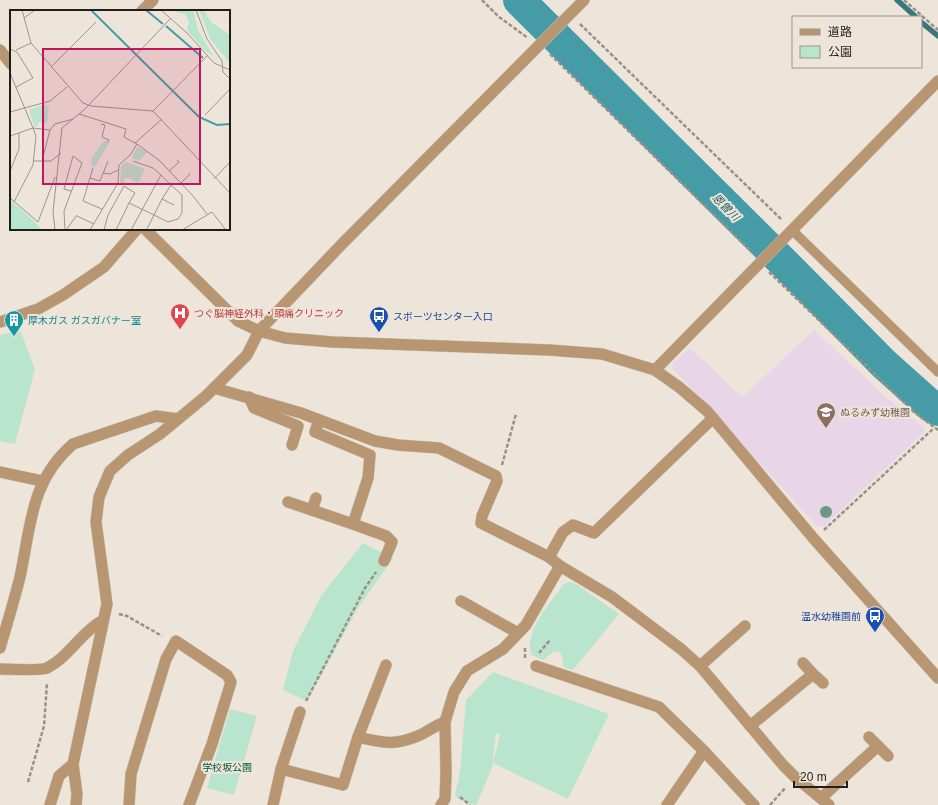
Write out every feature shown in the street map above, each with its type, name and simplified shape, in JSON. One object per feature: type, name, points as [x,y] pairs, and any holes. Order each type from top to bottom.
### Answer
[{"type":"street","points":[[143,10],[153,0]]},
{"type":"street","points":[[76,805],[77,794],[73,764],[106,604],[96,522],[99,497],[110,471],[128,454],[160,434],[214,388],[247,355],[259,331],[342,244],[584,0]]},
{"type":"street","points":[[0,50],[10,63]]},
{"type":"street","points":[[655,370],[938,81]]},
{"type":"street","points":[[0,322],[38,309],[63,295],[104,267],[136,230]]},
{"type":"street","points":[[146,230],[238,320],[259,331],[285,338],[334,342],[549,350],[602,354],[655,370],[679,386],[713,418],[814,539],[938,678]]},
{"type":"street","points":[[214,388],[249,397],[383,443],[439,448],[496,476],[497,481],[482,516],[481,523],[549,557],[560,566],[612,597],[681,649],[700,666],[795,777],[825,801],[878,746]]},
{"type":"street","points":[[249,397],[254,408],[298,426],[292,445]]},
{"type":"street","points":[[0,648],[20,578],[32,512],[42,481],[64,451],[73,444],[156,416],[178,419]]},
{"type":"street","points":[[549,557],[563,532],[573,525],[594,533],[713,418]]},
{"type":"street","points":[[319,420],[315,432],[370,455],[368,478],[353,524]]},
{"type":"street","points":[[0,472],[42,481]]},
{"type":"street","points":[[312,510],[316,498]]},
{"type":"street","points":[[288,502],[386,536],[392,542],[384,561]]},
{"type":"street","points":[[441,805],[445,799],[445,722],[454,692],[467,671],[503,649],[526,625],[560,566]]},
{"type":"street","points":[[461,601],[518,633]]},
{"type":"street","points":[[0,669],[46,669],[91,627],[103,620]]},
{"type":"street","points":[[700,666],[745,626]]},
{"type":"street","points":[[129,805],[131,774],[166,659],[176,641],[227,675],[231,682],[212,744],[189,805]]},
{"type":"street","points":[[803,663],[823,683]]},
{"type":"street","points":[[281,769],[342,785],[358,737],[386,665]]},
{"type":"street","points":[[536,666],[659,707],[704,751],[754,805]]},
{"type":"street","points":[[750,726],[813,674]]},
{"type":"street","points":[[273,805],[281,769],[300,712]]},
{"type":"street","points":[[358,737],[382,743],[400,743],[421,735],[445,722]]},
{"type":"street","points":[[869,736],[888,756]]},
{"type":"street","points":[[667,805],[704,751]]},
{"type":"street","points":[[50,805],[60,776],[73,764]]},
{"type":"lane","points":[[790,231],[938,372]]},
{"type":"path","points":[[482,0],[499,17],[557,60],[914,412],[938,430]]},
{"type":"path","points":[[904,0],[938,30]]},
{"type":"path","points":[[568,17],[790,231]]},
{"type":"path","points":[[496,476],[500,472],[516,414]]},
{"type":"path","points":[[814,539],[934,428]]},
{"type":"path","points":[[300,712],[365,588],[384,561]]},
{"type":"path","points":[[127,616],[166,638]]},
{"type":"path","points":[[28,782],[44,726],[48,672],[46,669]]},
{"type":"path","points":[[770,805],[795,777]]},
{"type":"path","points":[[458,795],[470,805]]},
{"type":"shaded area","name":"ぬるみず幼稚園","points":[[814,330],[887,398],[924,427],[924,432],[824,526],[818,527],[672,368],[673,363],[690,348],[742,397]]},
{"type":"green space","points":[[20,330],[35,369],[15,444],[0,441],[0,335]]},
{"type":"green space","points":[[363,543],[393,558],[358,608],[307,701],[283,690],[293,651],[321,596]]},
{"type":"green space","points":[[570,582],[576,584],[619,614],[573,670],[564,667],[561,653],[554,651],[543,660],[532,655],[530,646],[531,637],[535,627],[546,608],[564,584]]},
{"type":"green space","points":[[493,672],[609,714],[568,799],[493,763],[500,735],[496,733],[492,768],[476,805],[458,799],[455,795],[460,772],[466,700]]},
{"type":"green space","name":"学校坂公園","points":[[230,709],[257,716],[234,795],[207,788]]},
{"type":"waterway","name":"恩曽川","points":[[519,0],[884,364],[931,406],[938,410]]},
{"type":"waterway","points":[[897,0],[915,16]]},
{"type":"waterway","points":[[922,23],[938,36]]},
{"type":"place","name":"つぐ脳神経外科・頭痛クリニック","points":[[180,330]]},
{"type":"place","name":"スポーツセンター入口","points":[[379,333]]},
{"type":"place","name":"厚木ガス ガスガバナー室","points":[[14,337]]},
{"type":"place","name":"ぬるみず幼稚園","points":[[826,429]]},
{"type":"place","name":"温水幼稚園前","points":[[875,633]]}]
